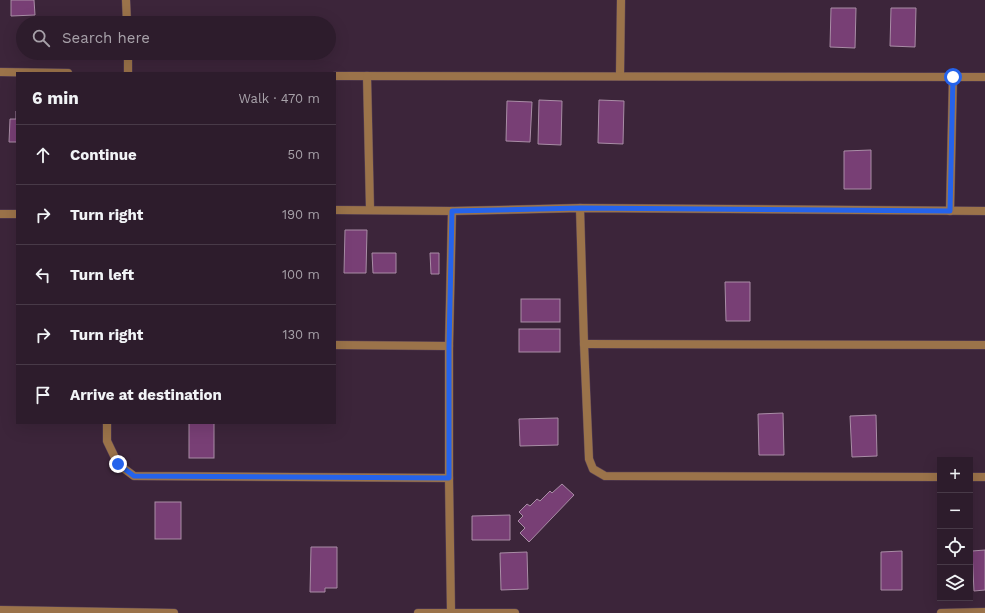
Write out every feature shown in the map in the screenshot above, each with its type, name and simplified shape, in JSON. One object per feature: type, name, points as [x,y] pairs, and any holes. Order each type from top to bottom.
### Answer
[{"type":"street","points":[[126,0],[127,16]]},
{"type":"street","points":[[620,76],[621,0]]},
{"type":"street","points":[[128,60],[128,72]]},
{"type":"street","points":[[0,72],[16,72]]},
{"type":"street","points":[[336,76],[985,77]]},
{"type":"street","points":[[367,76],[370,209]]},
{"type":"street","points":[[950,211],[953,77]]},
{"type":"street","points":[[336,210],[370,209],[452,211],[580,208],[985,211]]},
{"type":"street","points":[[580,208],[589,459],[593,469],[605,476],[937,477]]},
{"type":"street","points":[[451,612],[449,346],[452,211]]},
{"type":"street","points":[[0,214],[16,214]]},
{"type":"street","points":[[584,344],[985,345]]},
{"type":"street","points":[[336,345],[449,346]]},
{"type":"street","points":[[107,424],[107,441],[118,464],[134,476],[449,478]]},
{"type":"street","points":[[973,477],[985,477]]},
{"type":"street","points":[[0,610],[174,613]]},
{"type":"street","points":[[941,613],[985,612]]},
{"type":"street","points":[[418,613],[515,613]]},
{"type":"building","points":[[11,0],[34,0],[35,15],[11,16]]},
{"type":"building","points":[[831,8],[856,8],[855,48],[830,47]]},
{"type":"building","points":[[891,8],[916,8],[915,47],[890,46]]},
{"type":"building","points":[[539,100],[562,101],[561,145],[538,144]]},
{"type":"building","points":[[599,100],[624,101],[623,144],[598,143]]},
{"type":"building","points":[[507,101],[532,102],[530,142],[506,141]]},
{"type":"building","points":[[10,119],[16,119],[16,142],[9,142]]},
{"type":"building","points":[[871,150],[871,189],[844,189],[844,151]]},
{"type":"building","points":[[345,230],[367,230],[366,273],[344,273]]},
{"type":"building","points":[[372,253],[396,253],[396,273],[373,273]]},
{"type":"building","points":[[430,253],[439,253],[439,274],[431,274]]},
{"type":"building","points":[[725,282],[750,282],[750,321],[726,321]]},
{"type":"building","points":[[521,299],[560,299],[560,322],[521,322]]},
{"type":"building","points":[[519,329],[560,329],[560,352],[519,352]]},
{"type":"building","points":[[783,413],[784,455],[759,455],[758,414]]},
{"type":"building","points":[[876,415],[877,456],[852,457],[850,416]]},
{"type":"building","points":[[558,418],[558,445],[520,446],[519,419]]},
{"type":"building","points":[[189,424],[214,424],[214,458],[189,458]]},
{"type":"building","points":[[562,484],[574,495],[529,542],[520,533],[525,528],[518,521],[523,516],[519,512],[527,504],[530,506],[537,499],[540,501],[550,491],[552,493]]},
{"type":"building","points":[[155,502],[181,502],[181,539],[155,539]]},
{"type":"building","points":[[510,515],[510,540],[472,540],[472,516]]},
{"type":"building","points":[[311,547],[337,547],[337,588],[325,588],[325,592],[310,592]]},
{"type":"building","points":[[985,550],[985,590],[974,591],[973,551]]},
{"type":"building","points":[[902,551],[902,590],[881,590],[881,552]]},
{"type":"building","points":[[527,552],[528,589],[501,590],[500,553]]},
{"type":"route","points":[[118,464],[134,476],[449,478],[449,346],[452,211],[580,208],[950,211],[953,77]]}]
